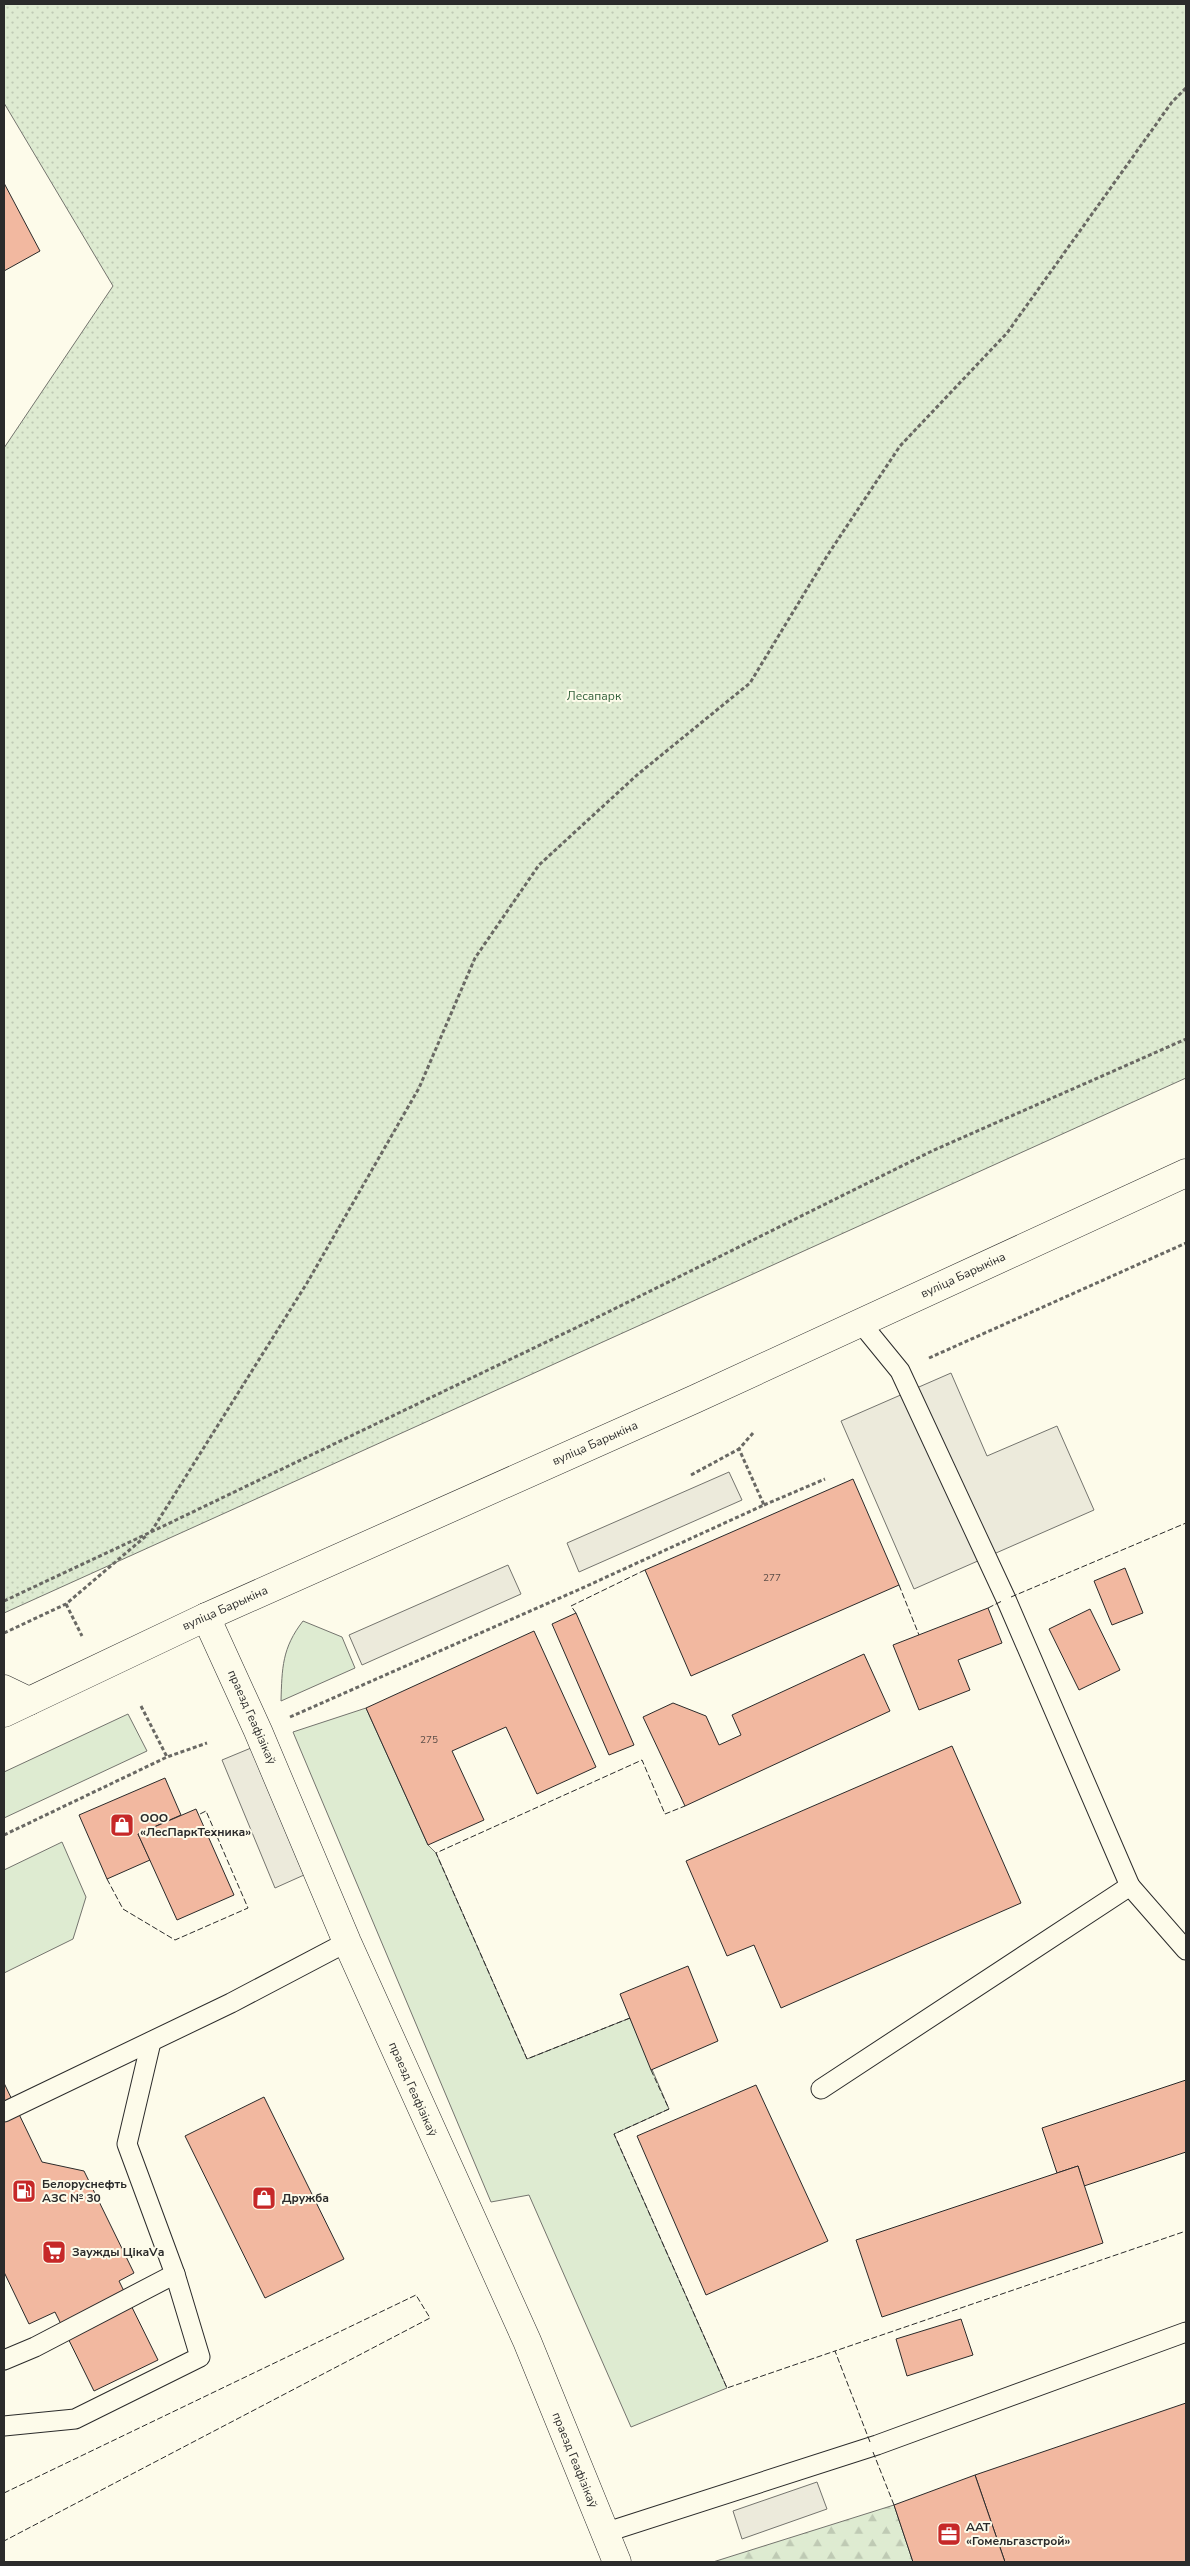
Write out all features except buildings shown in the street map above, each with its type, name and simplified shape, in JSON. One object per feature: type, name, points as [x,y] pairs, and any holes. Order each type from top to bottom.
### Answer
[{"type":"main road","name":"вуліца Барыкіна","points":[[4,1713],[206,1617],[686,1403],[1186,1173]]},
{"type":"main road","name":"праезд Геафізікаў","points":[[206,1617],[258,1731],[347,1942],[527,2341],[616,2562]]},
{"type":"main road","points":[[4,1688],[29,1701]]},
{"type":"lane","points":[[860,1322],[900,1371],[1006,1600],[1130,1886],[1186,1950]]},
{"type":"lane","points":[[821,2089],[1130,1886]]},
{"type":"lane","points":[[4,2112],[231,2003],[347,1942]]},
{"type":"lane","points":[[4,2426],[75,2419],[200,2357],[175,2274],[127,2144],[151,2042]]},
{"type":"lane","points":[[4,2360],[35,2347],[175,2274]]},
{"type":"lane","points":[[604,2533],[877,2445],[1186,2332]]},
{"type":"path","points":[[4,1633],[66,1604],[151,1532],[307,1283],[420,1088],[475,958],[539,865],[637,774],[750,682],[827,556],[900,446],[1007,333],[1172,102],[1186,88]]},
{"type":"path","points":[[4,1601],[590,1320],[932,1151],[1186,1039]]},
{"type":"path","points":[[900,1371],[1186,1243]]},
{"type":"path","points":[[692,1475],[739,1449],[753,1432]]},
{"type":"path","points":[[739,1449],[764,1505]]},
{"type":"path","points":[[288,1717],[825,1479]]},
{"type":"path","points":[[66,1604],[84,1638]]},
{"type":"path","points":[[141,1706],[167,1757]]},
{"type":"path","points":[[4,1835],[167,1757],[207,1743]]},
{"type":"green space","name":"Лесапарк","points":[[4,4],[1186,4],[1186,1078],[4,1613],[4,448],[113,286],[4,103]]},
{"type":"green space","points":[[303,1621],[342,1637],[355,1668],[281,1701],[284,1659],[291,1640]]},
{"type":"green space","points":[[366,1708],[428,1845],[436,1853],[527,2059],[630,2018],[669,2109],[614,2134],[727,2388],[631,2427],[529,2195],[491,2202],[293,1732]]},
{"type":"green space","points":[[128,1714],[147,1751],[4,1818],[4,1772]]},
{"type":"green space","points":[[62,1842],[86,1897],[73,1939],[4,1973],[4,1870]]},
{"type":"green space","points":[[894,2505],[913,2562],[713,2562]]},
{"type":"shaded area","points":[[951,1373],[987,1456],[1057,1426],[1094,1510],[914,1589],[841,1421]]},
{"type":"shaded area","points":[[729,1472],[742,1500],[579,1572],[567,1543]]},
{"type":"shaded area","points":[[508,1565],[521,1594],[362,1665],[349,1635]]},
{"type":"shaded area","points":[[251,1748],[304,1875],[275,1888],[222,1760]]},
{"type":"shaded area","points":[[817,2482],[827,2509],[742,2539],[733,2511]]},
{"type":"fence","points":[[1011,1597],[1186,1523]]},
{"type":"fence","points":[[576,1613],[571,1606],[647,1569]]},
{"type":"fence","points":[[899,1585],[919,1635]]},
{"type":"fence","points":[[988,1608],[1002,1601]]},
{"type":"fence","points":[[630,2018],[527,2059],[436,1853],[642,1760],[665,1814],[685,1806]]},
{"type":"fence","points":[[107,1879],[123,1909],[175,1940],[248,1908],[206,1811],[198,1815]]},
{"type":"fence","points":[[651,2070],[669,2109],[614,2134],[727,2388],[835,2351]]},
{"type":"fence","points":[[870,2442],[835,2351],[1186,2231]]},
{"type":"fence","points":[[4,2493],[416,2295],[430,2318],[4,2541]]},
{"type":"fence","points":[[873,2452],[894,2505]]},
{"type":"place","name":"ООО «ЛесПаркТехника»","points":[[122,1825]]},
{"type":"place","name":"Белоруснефть АЗС № 30","points":[[24,2191]]},
{"type":"place","name":"Дружба","points":[[264,2198]]},
{"type":"place","name":"Заужды ЦікаVа","points":[[54,2252]]},
{"type":"place","name":"ААТ «Гомельгазстрой»","points":[[949,2534]]}]
